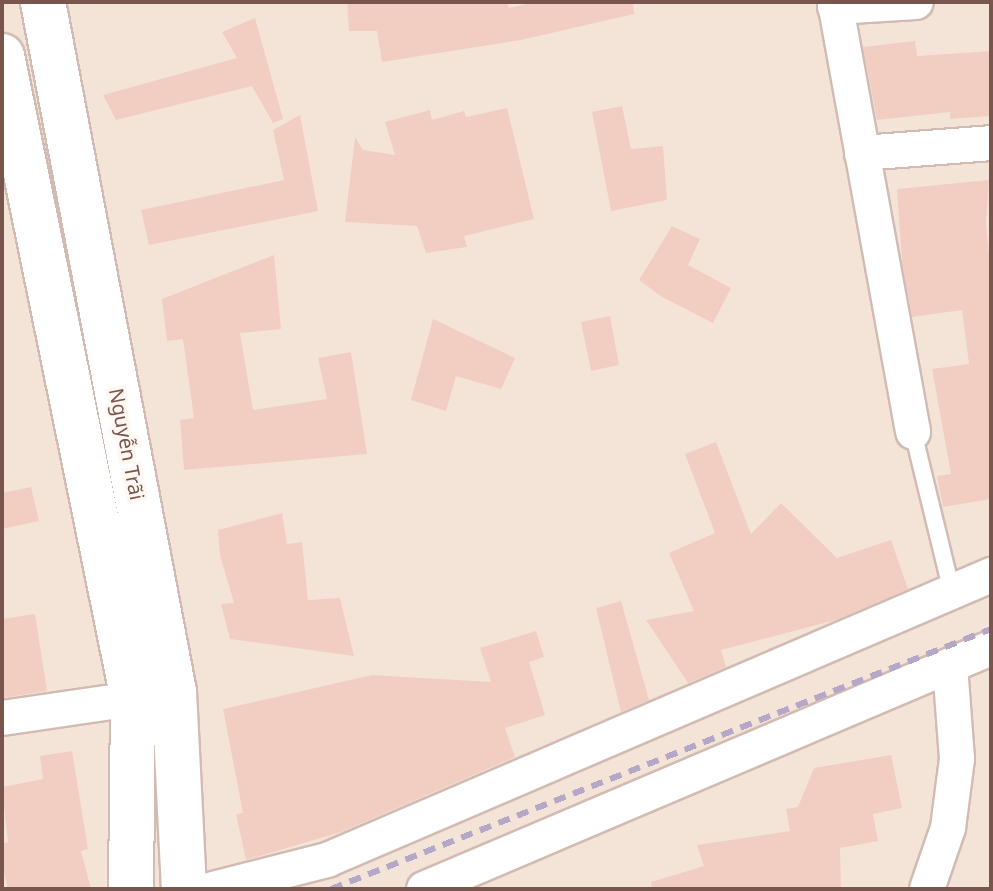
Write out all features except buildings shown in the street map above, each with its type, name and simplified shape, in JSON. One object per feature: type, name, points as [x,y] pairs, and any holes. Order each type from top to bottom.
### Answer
[{"type":"main road","name":"Nguyễn Trãi","points":[[43,2],[174,692],[184,889]]},
{"type":"main road","points":[[2,56],[133,699],[131,889]]},
{"type":"street","points":[[913,432],[835,4],[916,2]]},
{"type":"street","points":[[862,153],[991,143]]},
{"type":"street","points":[[213,889],[327,860],[991,575]]},
{"type":"street","points":[[424,889],[476,878],[991,648]]},
{"type":"street","points":[[927,889],[948,828],[957,759],[950,666]]},
{"type":"street","points":[[2,718],[133,699]]},
{"type":"lane","points":[[913,432],[952,592]]},
{"type":"shaded area","points":[[2,2],[991,2],[991,889],[2,889]]},
{"type":"railway","points":[[331,889],[991,629]]}]
